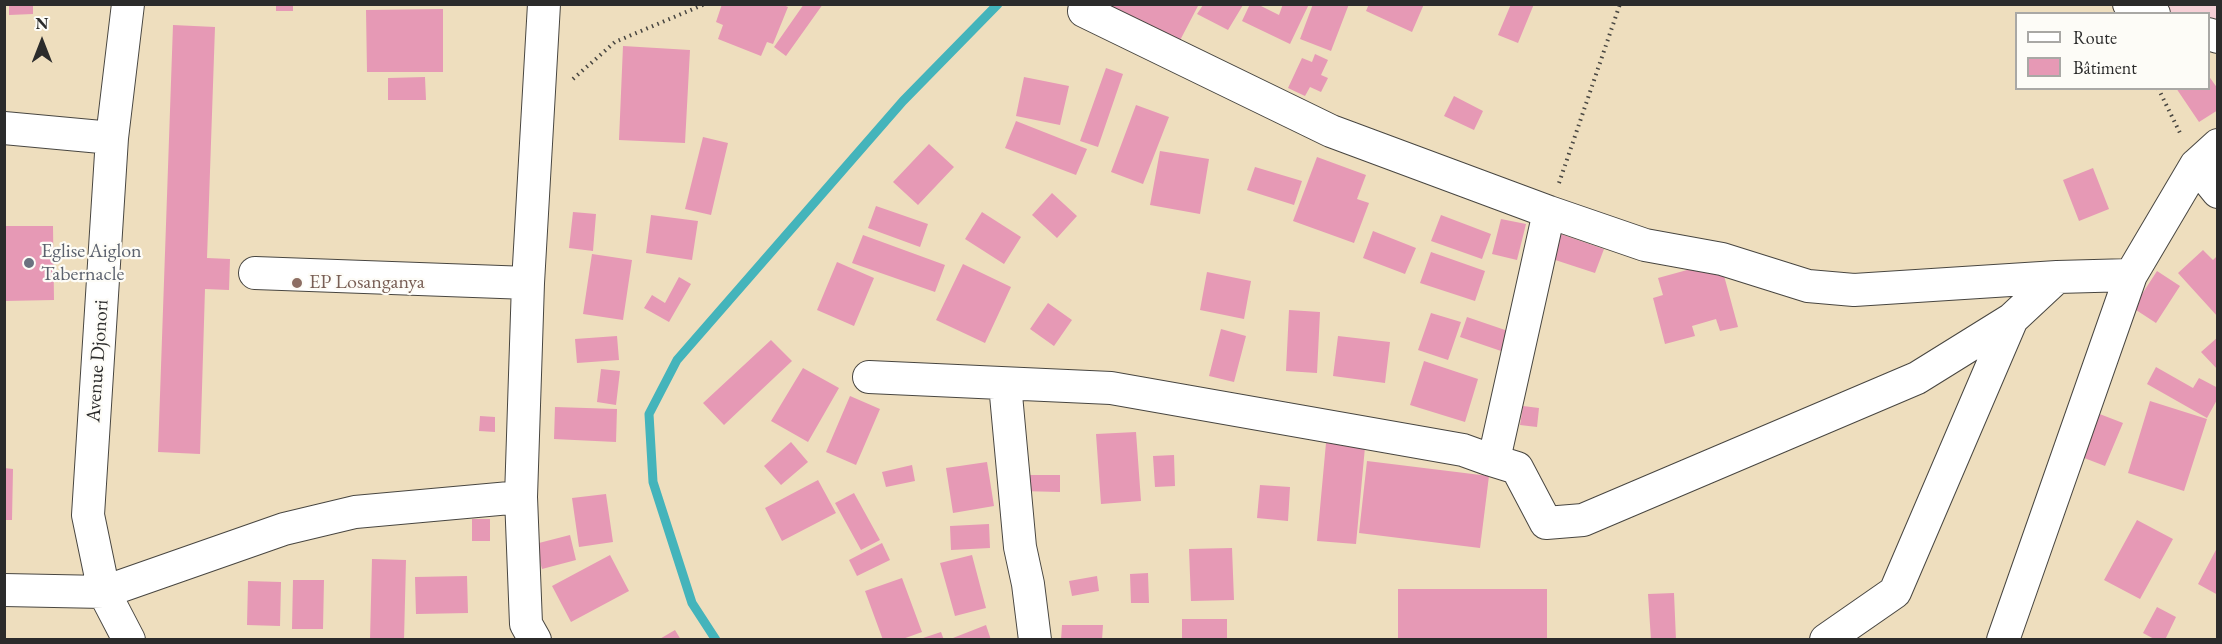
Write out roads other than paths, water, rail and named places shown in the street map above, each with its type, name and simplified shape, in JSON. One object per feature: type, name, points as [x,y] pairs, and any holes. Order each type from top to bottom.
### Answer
[{"type":"street","name":"Avenue Djonori","points":[[128,4],[112,138],[88,515],[104,592],[129,639]]},
{"type":"street","points":[[535,639],[526,624],[520,497],[528,282],[544,4]]},
{"type":"street","points":[[2129,4],[2149,12]]},
{"type":"street","points":[[1084,11],[1331,131],[1645,245],[1722,259],[1808,286],[1854,290],[2057,277],[2131,275]]},
{"type":"street","points":[[4,128],[112,138]]},
{"type":"street","points":[[2207,155],[2217,192]]},
{"type":"street","points":[[2003,639],[2131,275],[2207,155]]},
{"type":"street","points":[[1488,459],[1495,455],[1549,212]]},
{"type":"street","points":[[255,273],[528,282]]},
{"type":"street","points":[[869,377],[1111,388],[1463,450],[1517,468],[1546,523],[1584,520],[1917,378],[2012,319],[2057,277]]},
{"type":"street","points":[[1826,639],[1895,592],[2012,319]]},
{"type":"street","points":[[1005,384],[1020,547],[1029,584],[1035,639]]},
{"type":"street","points":[[4,590],[104,592],[284,529],[345,514],[520,497]]},
{"type":"waterway","points":[[716,640],[692,603],[653,482],[649,414],[677,360],[903,101],[998,4]]},
{"type":"place","name":"Eglise Aiglon Tabernacle","points":[[29,263]]},
{"type":"place","name":"EP Losanganya","points":[[297,283]]}]
